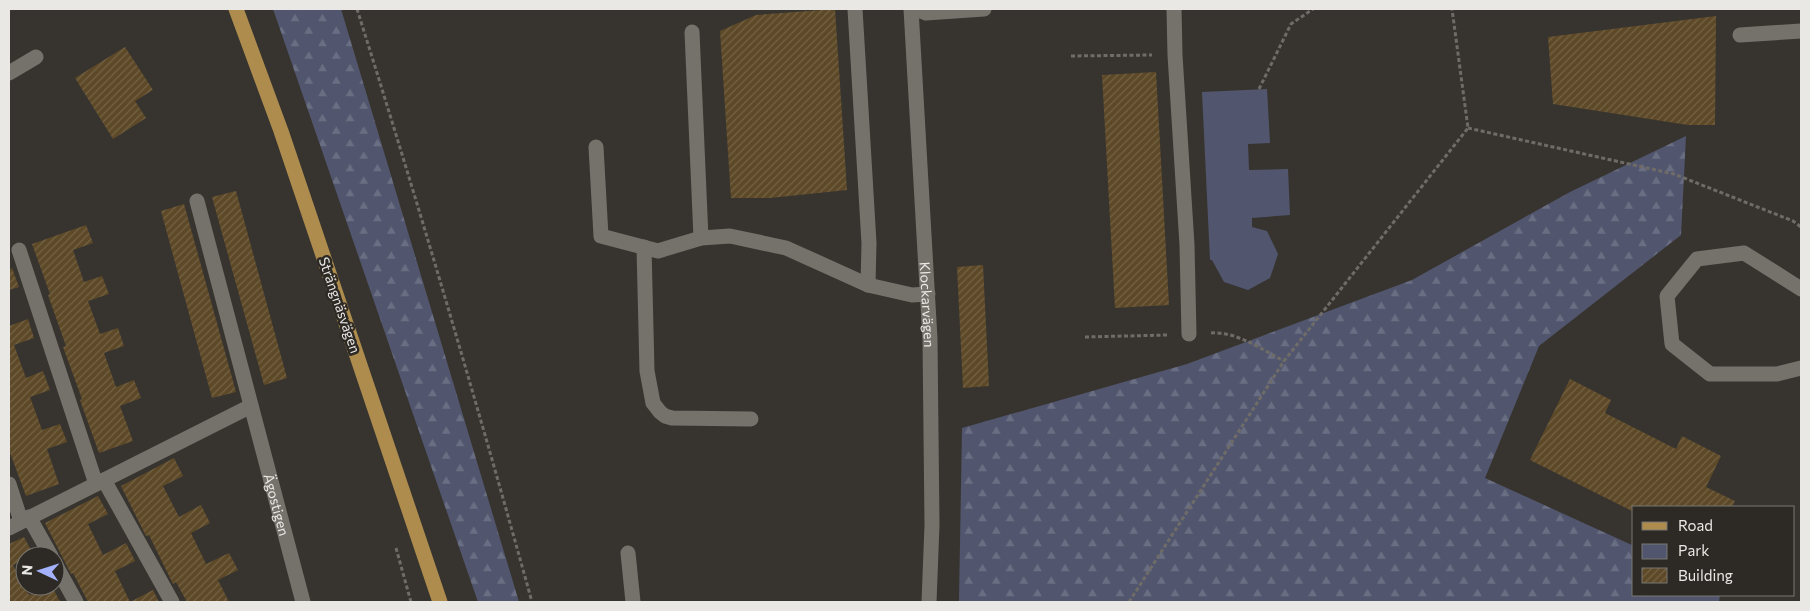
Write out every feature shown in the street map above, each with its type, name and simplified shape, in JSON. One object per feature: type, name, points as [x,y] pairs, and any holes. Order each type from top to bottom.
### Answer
[{"type":"main road","name":"Strängnäsvägen","points":[[236,9],[281,131],[440,602]]},
{"type":"street","points":[[855,9],[869,243],[868,285]]},
{"type":"street","name":"Klockarvägen","points":[[911,9],[930,339],[932,525],[929,602]]},
{"type":"street","points":[[916,9],[926,13],[984,9]]},
{"type":"street","points":[[1174,9],[1175,55],[1185,200],[1189,334]]},
{"type":"street","points":[[1740,35],[1801,30]]},
{"type":"street","points":[[692,32],[701,238]]},
{"type":"street","points":[[9,73],[36,57]]},
{"type":"street","points":[[596,147],[601,236],[658,251],[701,238],[730,236],[786,248],[868,285],[912,295],[928,294]]},
{"type":"street","name":"Ägostigen","points":[[197,201],[303,602]]},
{"type":"street","points":[[644,247],[647,371],[653,403],[665,416],[672,418],[751,419]]},
{"type":"street","points":[[19,250],[100,482],[172,602]]},
{"type":"street","points":[[1801,288],[1744,253],[1697,259],[1667,296],[1672,344],[1710,374],[1777,374],[1801,368]]},
{"type":"street","points":[[20,522],[251,406]]},
{"type":"street","points":[[9,484],[20,522],[42,546]]},
{"type":"street","points":[[628,553],[633,602]]},
{"type":"street","points":[[65,582],[76,602]]},
{"type":"path","points":[[357,9],[403,155],[487,440],[532,602]]},
{"type":"path","points":[[1259,89],[1291,24],[1313,9]]},
{"type":"path","points":[[1129,602],[1284,360],[1468,128],[1452,9]]},
{"type":"path","points":[[1072,56],[1175,55]]},
{"type":"path","points":[[1468,128],[1674,174],[1793,221],[1801,227]]},
{"type":"path","points":[[1086,337],[1219,332],[1246,341],[1284,360]]},
{"type":"green space","points":[[273,9],[341,9],[519,602],[478,602]]},
{"type":"green space","points":[[1267,89],[1270,143],[1248,144],[1249,170],[1288,169],[1290,215],[1252,218],[1252,227],[1267,231],[1278,254],[1270,278],[1248,290],[1224,282],[1212,260],[1210,260],[1202,92]]},
{"type":"green space","points":[[1686,136],[1681,235],[1539,346],[1485,478],[1632,545],[1632,596],[1720,596],[1719,602],[959,602],[962,428],[1187,364],[1412,280],[1570,192]]},
{"type":"building","points":[[835,9],[847,190],[770,198],[731,198],[720,31],[756,15]]},
{"type":"building","points":[[1716,16],[1715,125],[1688,125],[1553,104],[1548,37]]},
{"type":"building","points":[[125,47],[153,90],[135,101],[146,118],[113,139],[75,78]]},
{"type":"building","points":[[1156,72],[1169,305],[1115,308],[1102,75]]},
{"type":"building","points":[[236,191],[287,378],[264,385],[212,197]]},
{"type":"building","points":[[184,204],[236,392],[212,398],[161,211]]},
{"type":"building","points":[[86,225],[93,243],[73,250],[84,282],[102,276],[109,294],[88,301],[100,334],[118,328],[124,346],[104,353],[116,387],[134,380],[141,398],[120,406],[133,441],[99,453],[63,347],[66,346],[32,244]]},
{"type":"building","points":[[983,265],[989,386],[963,388],[957,267]]},
{"type":"building","points":[[12,268],[19,287],[9,290],[9,270]]},
{"type":"building","points":[[28,319],[34,338],[14,345],[26,378],[43,371],[50,390],[30,397],[42,430],[60,424],[67,442],[47,449],[59,484],[26,496],[9,450],[9,326]]},
{"type":"building","points":[[1570,379],[1611,400],[1605,413],[1676,449],[1682,436],[1721,456],[1706,487],[1735,501],[1732,506],[1632,506],[1632,511],[1530,460]]},
{"type":"building","points":[[174,458],[183,476],[163,486],[179,517],[201,505],[210,523],[191,533],[206,564],[229,553],[238,570],[218,580],[229,602],[187,602],[176,582],[173,584],[149,535],[146,536],[121,486]]},
{"type":"building","points":[[98,496],[108,514],[88,524],[103,555],[126,543],[135,561],[115,571],[130,602],[88,602],[73,573],[71,574],[65,562],[65,546],[57,546],[45,523]]},
{"type":"building","points":[[24,537],[29,546],[15,546],[15,564],[13,565],[15,569],[15,596],[57,596],[60,602],[9,602],[9,544]]},
{"type":"building","points":[[153,590],[159,602],[130,602]]}]
